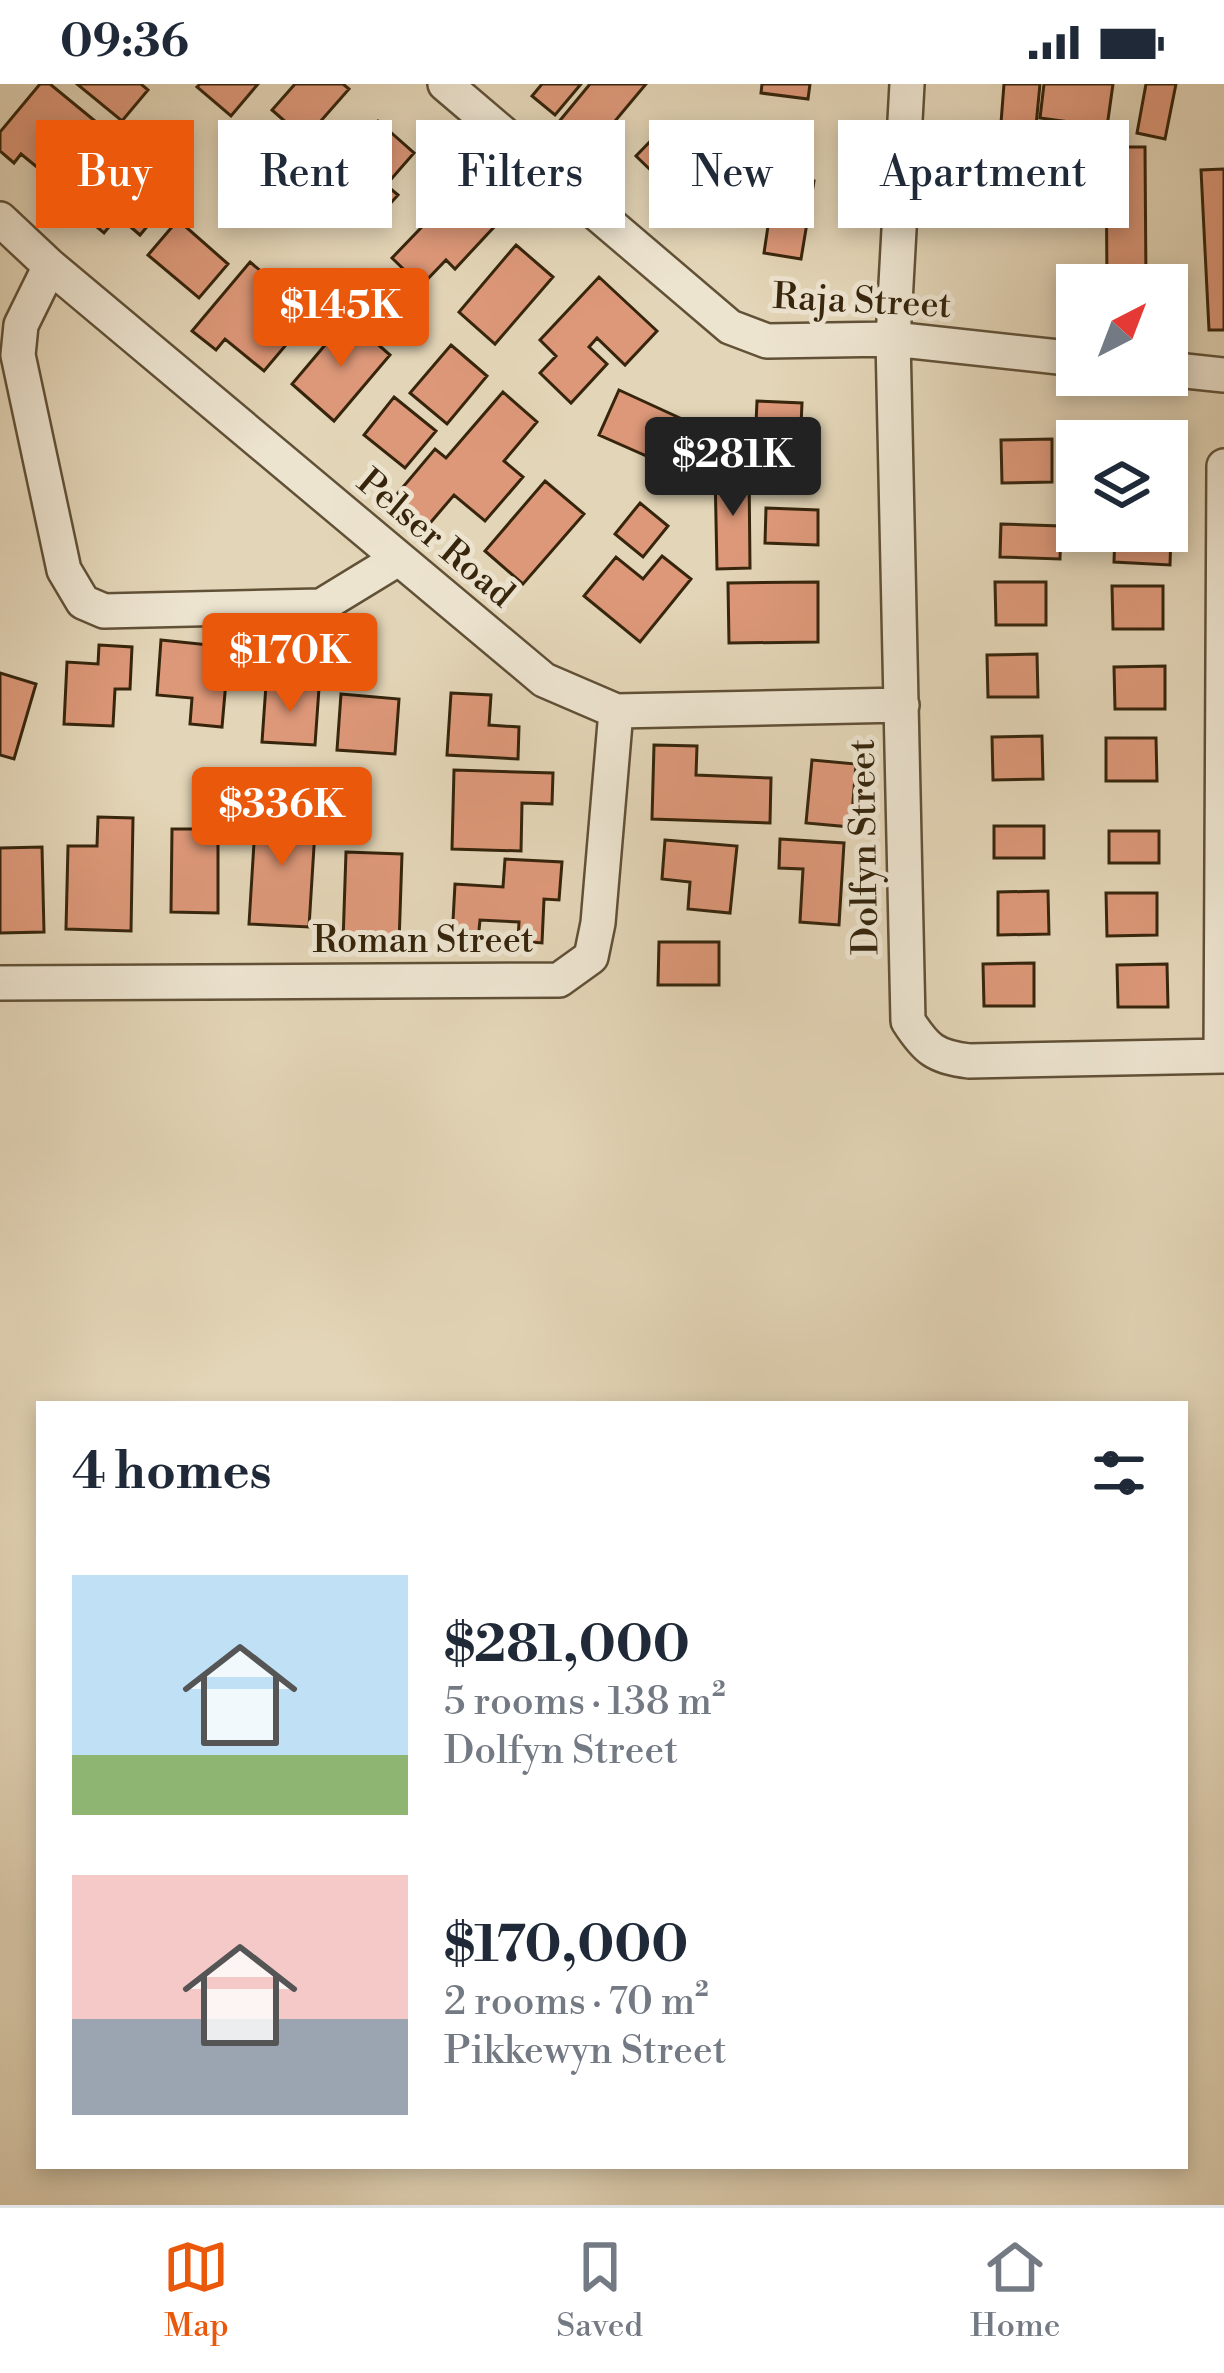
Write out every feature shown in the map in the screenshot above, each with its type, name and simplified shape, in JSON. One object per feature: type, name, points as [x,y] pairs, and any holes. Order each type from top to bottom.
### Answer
[{"type":"street","name":"Raja Street","points":[[445,84],[730,327],[767,341],[893,339],[1056,357]]},
{"type":"street","name":"Dolfyn Street","points":[[907,84],[893,339],[908,1021],[924,1046],[946,1058],[969,1061],[1222,1056]]},
{"type":"street","name":"Pelser Road","points":[[0,219],[544,680],[616,711],[902,705]]},
{"type":"street","points":[[50,266],[21,325],[18,355],[64,570],[82,602],[104,611],[321,606],[398,559]]},
{"type":"street","points":[[1188,371],[1224,375]]},
{"type":"street","points":[[1222,1056],[1224,466]]},
{"type":"street","name":"Roman Street","points":[[0,983],[560,980],[592,957],[616,711]]},
{"type":"building","points":[[40,84],[50,84],[94,120],[36,120],[36,166],[21,154],[14,163],[0,151],[0,132]]},
{"type":"building","points":[[77,84],[141,84],[148,90],[121,120]]},
{"type":"building","points":[[258,84],[231,116],[197,87]]},
{"type":"building","points":[[295,84],[343,84],[349,89],[322,120],[283,120],[272,110]]},
{"type":"building","points":[[542,84],[581,84],[555,115],[532,96]]},
{"type":"building","points":[[590,84],[646,84],[616,120],[560,120]]},
{"type":"building","points":[[762,84],[810,84],[808,99],[761,93]]},
{"type":"building","points":[[1004,84],[1040,84],[1037,120],[1001,120]]},
{"type":"building","points":[[1044,84],[1113,84],[1108,120],[1040,118]]},
{"type":"building","points":[[1146,84],[1176,84],[1165,139],[1137,133]]},
{"type":"building","points":[[392,133],[414,153],[392,178]]},
{"type":"building","points":[[649,143],[649,169],[636,156]]},
{"type":"building","points":[[1129,147],[1145,147],[1146,264],[1107,264],[1107,228],[1129,228]]},
{"type":"building","points":[[1224,169],[1224,330],[1209,330],[1201,170]]},
{"type":"building","points":[[171,228],[187,228],[228,264],[199,298],[148,255]]},
{"type":"building","points":[[421,228],[493,228],[455,269],[446,260],[421,286],[392,258]]},
{"type":"building","points":[[768,228],[806,228],[801,259],[764,253]]},
{"type":"building","points":[[516,245],[553,277],[495,344],[459,312]]},
{"type":"building","points":[[250,262],[312,314],[264,371],[225,339],[216,350],[192,331]]},
{"type":"building","points":[[599,277],[657,331],[625,365],[597,338],[589,347],[607,364],[571,403],[540,373],[556,356],[540,340]]},
{"type":"building","points":[[348,318],[390,355],[334,421],[292,384]]},
{"type":"building","points":[[451,345],[487,376],[447,424],[410,393]]},
{"type":"building","points":[[619,390],[695,425],[676,469],[599,435]]},
{"type":"building","points":[[503,392],[537,422],[504,461],[523,477],[485,521],[454,495],[425,529],[392,500],[435,449],[446,458]]},
{"type":"building","points":[[394,397],[436,431],[405,468],[364,435]]},
{"type":"building","points":[[757,401],[802,403],[800,448],[755,446]]},
{"type":"building","points":[[1052,439],[1052,482],[1002,483],[1001,440]]},
{"type":"building","points":[[715,470],[749,470],[750,568],[717,569]]},
{"type":"building","points":[[545,481],[584,514],[523,584],[485,551]]},
{"type":"building","points":[[640,503],[668,526],[643,557],[615,534]]},
{"type":"building","points":[[766,508],[818,510],[818,545],[765,543]]},
{"type":"building","points":[[1001,524],[1056,526],[1060,559],[1000,557]]},
{"type":"building","points":[[1114,552],[1170,552],[1170,565],[1114,562]]},
{"type":"building","points":[[662,556],[691,579],[640,642],[584,596],[616,557],[643,579]]},
{"type":"building","points":[[818,582],[818,642],[729,643],[728,583]]},
{"type":"building","points":[[995,582],[1046,582],[1046,625],[996,625]]},
{"type":"building","points":[[1112,586],[1163,586],[1163,629],[1113,629]]},
{"type":"building","points":[[161,640],[229,647],[222,727],[190,724],[192,698],[157,695]]},
{"type":"building","points":[[99,645],[132,647],[130,689],[115,689],[113,726],[64,724],[67,662],[98,664]]},
{"type":"building","points":[[1037,654],[1038,697],[988,697],[987,655]]},
{"type":"building","points":[[1165,666],[1165,709],[1115,709],[1114,667]]},
{"type":"building","points":[[0,673],[36,684],[14,759],[0,755]]},
{"type":"building","points":[[266,685],[319,688],[315,745],[262,742]]},
{"type":"building","points":[[451,693],[491,695],[489,725],[519,727],[518,759],[447,755]]},
{"type":"building","points":[[341,694],[399,699],[395,754],[337,750]]},
{"type":"building","points":[[1042,736],[1043,779],[993,780],[992,737]]},
{"type":"building","points":[[1106,738],[1156,738],[1157,781],[1106,781]]},
{"type":"building","points":[[654,745],[697,746],[696,775],[771,778],[770,823],[652,819]]},
{"type":"building","points":[[812,760],[856,764],[851,827],[806,823]]},
{"type":"building","points":[[454,770],[553,773],[552,804],[522,803],[521,851],[452,849]]},
{"type":"building","points":[[256,810],[316,814],[309,927],[249,924]]},
{"type":"building","points":[[98,817],[133,818],[131,931],[66,929],[68,846],[97,846]]},
{"type":"building","points":[[994,826],[1044,826],[1044,858],[994,858]]},
{"type":"building","points":[[172,829],[218,829],[218,913],[171,912]]},
{"type":"building","points":[[1109,831],[1159,831],[1159,863],[1109,863]]},
{"type":"building","points":[[780,839],[844,843],[839,925],[800,922],[803,869],[779,868]]},
{"type":"building","points":[[665,840],[737,846],[730,913],[688,909],[690,882],[662,879]]},
{"type":"building","points":[[42,847],[44,932],[0,933],[0,848]]},
{"type":"building","points":[[346,852],[402,854],[399,944],[343,942]]},
{"type":"building","points":[[505,859],[562,862],[559,900],[544,899],[542,943],[518,941],[519,922],[480,920],[478,940],[452,939],[455,884],[503,887]]},
{"type":"building","points":[[1048,891],[1049,934],[998,935],[998,892]]},
{"type":"building","points":[[1106,893],[1157,893],[1157,935],[1107,936]]},
{"type":"building","points":[[659,942],[719,942],[719,985],[658,985]]},
{"type":"building","points":[[1034,963],[1034,1006],[984,1006],[983,964]]},
{"type":"building","points":[[1167,964],[1168,1007],[1118,1007],[1117,965]]}]
